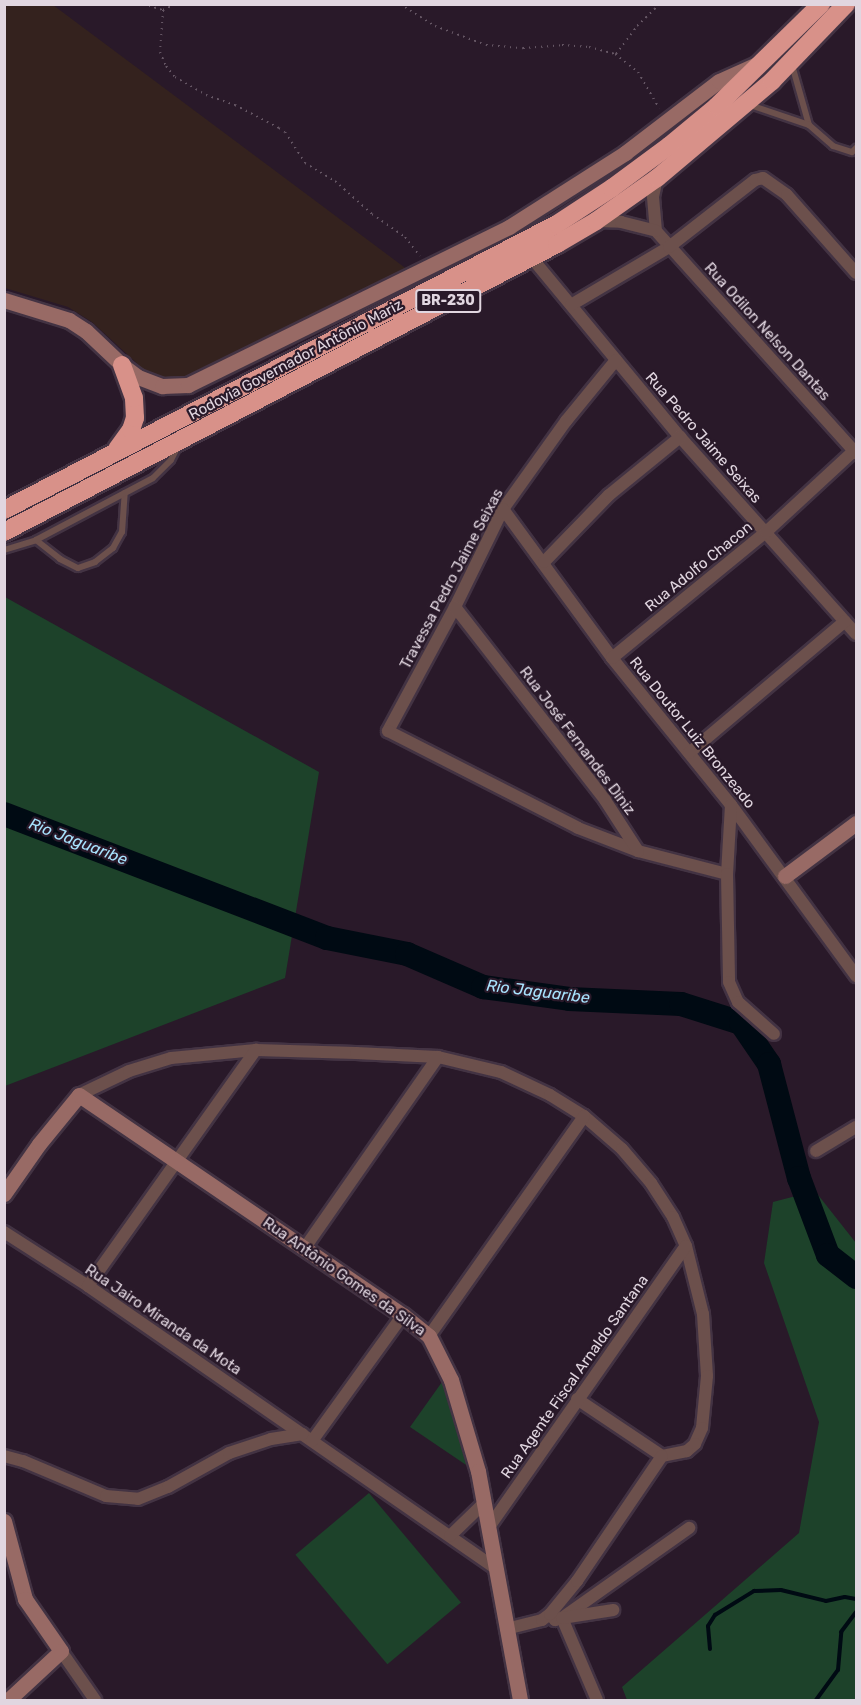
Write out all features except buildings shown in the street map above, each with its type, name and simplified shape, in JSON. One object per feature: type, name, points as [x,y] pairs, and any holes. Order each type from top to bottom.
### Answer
[{"type":"highway","name":"Rodovia Governador Antônio Mariz","points":[[4,510],[557,224],[612,188],[669,146],[717,106],[821,4]]},
{"type":"highway","name":"Rodovia Governador Antônio Mariz","points":[[4,532],[596,221],[657,178],[746,104],[791,62],[846,4]]},
{"type":"highway","points":[[110,456],[123,443],[135,418],[134,398],[122,365]]},
{"type":"street","points":[[4,300],[69,320],[86,331],[122,365],[150,382],[174,387],[188,385],[426,270],[550,203],[626,153],[719,81],[763,62]]},
{"type":"street","points":[[596,221],[628,223],[656,231],[653,197],[657,178]]},
{"type":"street","points":[[571,305],[669,247],[755,180],[763,178],[771,181],[787,195],[856,273]]},
{"type":"street","name":"Rua Odilon Nelson Dantas","points":[[656,231],[856,451]]},
{"type":"street","name":"Rua Pedro Jaime Seixas","points":[[531,257],[680,437],[856,634]]},
{"type":"street","name":"Travessa Pedro Jaime Seixas","points":[[616,360],[560,429],[503,509],[388,731],[578,828],[638,851]]},
{"type":"street","points":[[544,562],[609,495],[680,437]]},
{"type":"street","name":"Rua Adolfo Chacon","points":[[612,658],[766,532],[856,451]]},
{"type":"street","name":"Rua Doutor Luiz Bronzeado","points":[[503,509],[612,658],[731,805],[856,976]]},
{"type":"street","name":"Rua José Fernandes Diniz","points":[[454,607],[605,800],[638,851]]},
{"type":"street","points":[[689,753],[844,621]]},
{"type":"street","points":[[731,805],[727,874],[731,990],[738,1002],[774,1034]]},
{"type":"street","points":[[784,876],[856,823]]},
{"type":"street","points":[[638,851],[727,874]]},
{"type":"street","points":[[88,1286],[256,1050]]},
{"type":"street","points":[[4,1194],[39,1144],[80,1095],[129,1071],[171,1058],[256,1050],[438,1057],[501,1072],[550,1095],[584,1116],[622,1149],[651,1183],[673,1217],[686,1246],[703,1314],[706,1344],[706,1411],[695,1444],[687,1451],[662,1456],[577,1581],[556,1616]]},
{"type":"street","points":[[304,1249],[438,1057]]},
{"type":"street","name":"Rua Antônio Gomes da Silva","points":[[80,1095],[403,1315],[429,1336],[447,1371],[463,1416],[489,1527],[520,1701]]},
{"type":"street","points":[[429,1336],[584,1116]]},
{"type":"street","points":[[816,1151],[856,1127]]},
{"type":"street","name":"Rua Jairo Miranda da Mota","points":[[4,1232],[88,1286],[495,1567]]},
{"type":"street","name":"Rua Agente Fiscal Arnaldo Santana","points":[[489,1527],[686,1246]]},
{"type":"street","points":[[4,1456],[23,1461],[106,1496],[138,1499],[168,1488],[229,1453],[271,1439],[308,1438],[403,1315]]},
{"type":"street","points":[[577,1399],[662,1456]]},
{"type":"street","points":[[450,1536],[484,1503]]},
{"type":"street","points":[[4,1521],[25,1599],[95,1701]]},
{"type":"street","points":[[556,1616],[689,1528]]},
{"type":"street","points":[[506,1629],[556,1616],[613,1610]]},
{"type":"street","points":[[556,1616],[597,1701]]},
{"type":"street","points":[[8,1701],[61,1651]]},
{"type":"lane","points":[[791,62],[809,125]]},
{"type":"lane","points":[[746,104],[809,125],[833,146],[852,152],[856,148]]},
{"type":"lane","points":[[4,550],[36,540],[162,471],[180,440]]},
{"type":"lane","points":[[36,540],[60,559],[78,568],[95,562],[113,548],[122,532],[125,493]]},
{"type":"path","points":[[143,4],[163,10],[176,4]]},
{"type":"path","points":[[400,4],[435,26],[486,45],[523,48],[562,45],[590,47],[615,54],[638,72],[652,93],[665,122]]},
{"type":"path","points":[[615,54],[637,26],[660,4]]},
{"type":"path","points":[[163,10],[160,52],[165,66],[175,76],[206,95],[235,105],[285,132],[305,163],[335,181],[372,214],[405,237],[417,251],[426,270]]},
{"type":"shaded area","points":[[4,5],[53,5],[408,270],[191,378],[154,379],[92,322],[68,307],[5,288]]},
{"type":"green space","points":[[5,597],[319,772],[285,978],[5,1086]]},
{"type":"green space","points":[[815,1191],[856,1243],[856,1700],[627,1700],[622,1687],[799,1533],[819,1422],[764,1263],[773,1202]]},
{"type":"green space","points":[[447,1375],[475,1471],[410,1427]]},
{"type":"green space","points":[[369,1493],[461,1603],[387,1664],[295,1555]]},
{"type":"waterway","name":"Rio Jaguaribe","points":[[4,814],[327,938],[407,954],[483,987],[569,999],[681,1004],[741,1023],[769,1064],[799,1178],[828,1255],[856,1277]]},
{"type":"waterway","points":[[710,1649],[708,1626],[715,1615],[754,1591],[781,1590],[826,1601],[845,1597],[856,1599]]},
{"type":"waterway","points":[[816,1700],[838,1670],[841,1632],[856,1612]]}]
